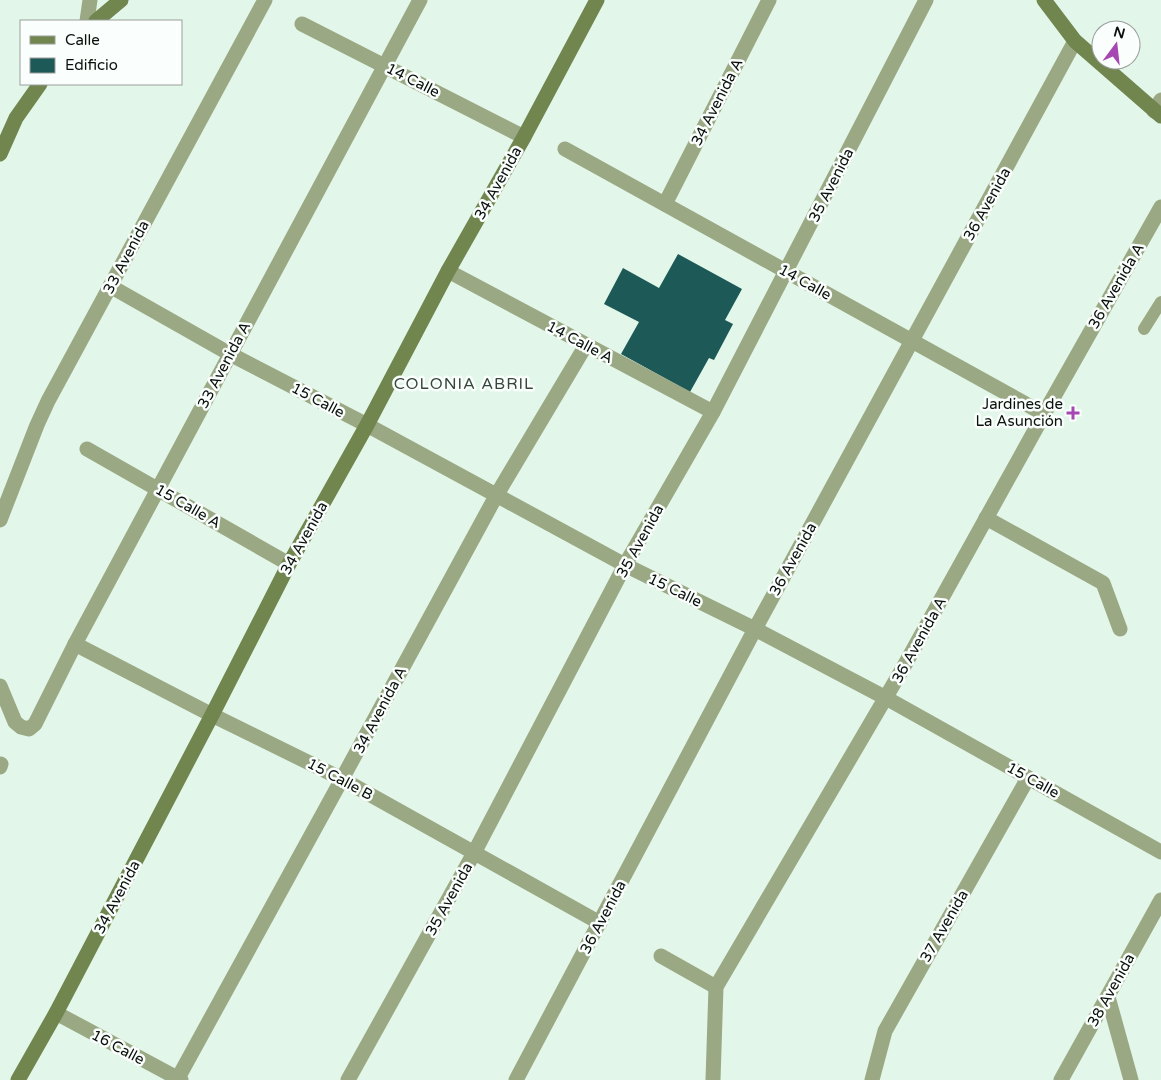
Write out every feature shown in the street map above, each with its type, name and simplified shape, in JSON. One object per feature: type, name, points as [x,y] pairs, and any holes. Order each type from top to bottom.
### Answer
[{"type":"street","points":[[87,20],[90,0]]},
{"type":"street","points":[[97,20],[121,0]]},
{"type":"street","name":"33 Avenida","points":[[0,520],[48,402],[265,0]]},
{"type":"street","name":"33 Avenida A","points":[[0,686],[15,722],[20,727],[29,729],[35,724],[75,644],[420,0]]},
{"type":"street","name":"34 Avenida","points":[[18,1080],[56,1013],[289,564],[367,425],[448,271],[524,137],[596,0]]},
{"type":"street","name":"34 Avenida A","points":[[665,204],[769,0]]},
{"type":"street","name":"35 Avenida","points":[[348,1080],[474,853],[625,566],[713,412],[926,0]]},
{"type":"street","points":[[1044,0],[1076,42],[1159,109]]},
{"type":"street","name":"14 Calle","points":[[302,24],[386,65],[524,137]]},
{"type":"street","name":"36 Avenida","points":[[516,1080],[755,629],[1076,42]]},
{"type":"street","points":[[0,154],[16,118],[39,85]]},
{"type":"street","name":"14 Calle","points":[[566,150],[1044,414]]},
{"type":"street","name":"36 Avenida A","points":[[713,1080],[716,987],[886,698],[1161,207]]},
{"type":"street","name":"14 Calle A","points":[[448,271],[713,412]]},
{"type":"street","name":"15 Calle","points":[[110,286],[230,354],[367,425],[625,566],[755,629],[886,698],[1161,852]]},
{"type":"street","name":"34 Avenida A","points":[[179,1079],[496,496],[586,345]]},
{"type":"street","name":"15 Calle A","points":[[87,449],[289,564]]},
{"type":"street","points":[[986,518],[1103,583],[1120,629]]},
{"type":"street","name":"15 Calle B","points":[[75,644],[342,780],[600,923]]},
{"type":"street","name":"37 Avenida","points":[[872,1080],[885,1030],[1028,778]]},
{"type":"street","name":"38 Avenida","points":[[1062,1080],[1161,900]]},
{"type":"street","points":[[661,956],[716,987]]},
{"type":"street","points":[[1108,997],[1131,1080]]},
{"type":"street","name":"16 Calle","points":[[56,1013],[179,1079]]},
{"type":"lane","points":[[1144,328],[1161,302]]},
{"type":"building","points":[[678,254],[742,289],[725,320],[733,324],[714,360],[709,358],[690,392],[621,354],[639,322],[604,304],[623,268],[659,288]]},
{"type":"place","name":"Jardines de La Asunción","points":[[1073,413]]},
{"type":"district","name":"COLONIA ABRIL","points":[[464,383]]}]
